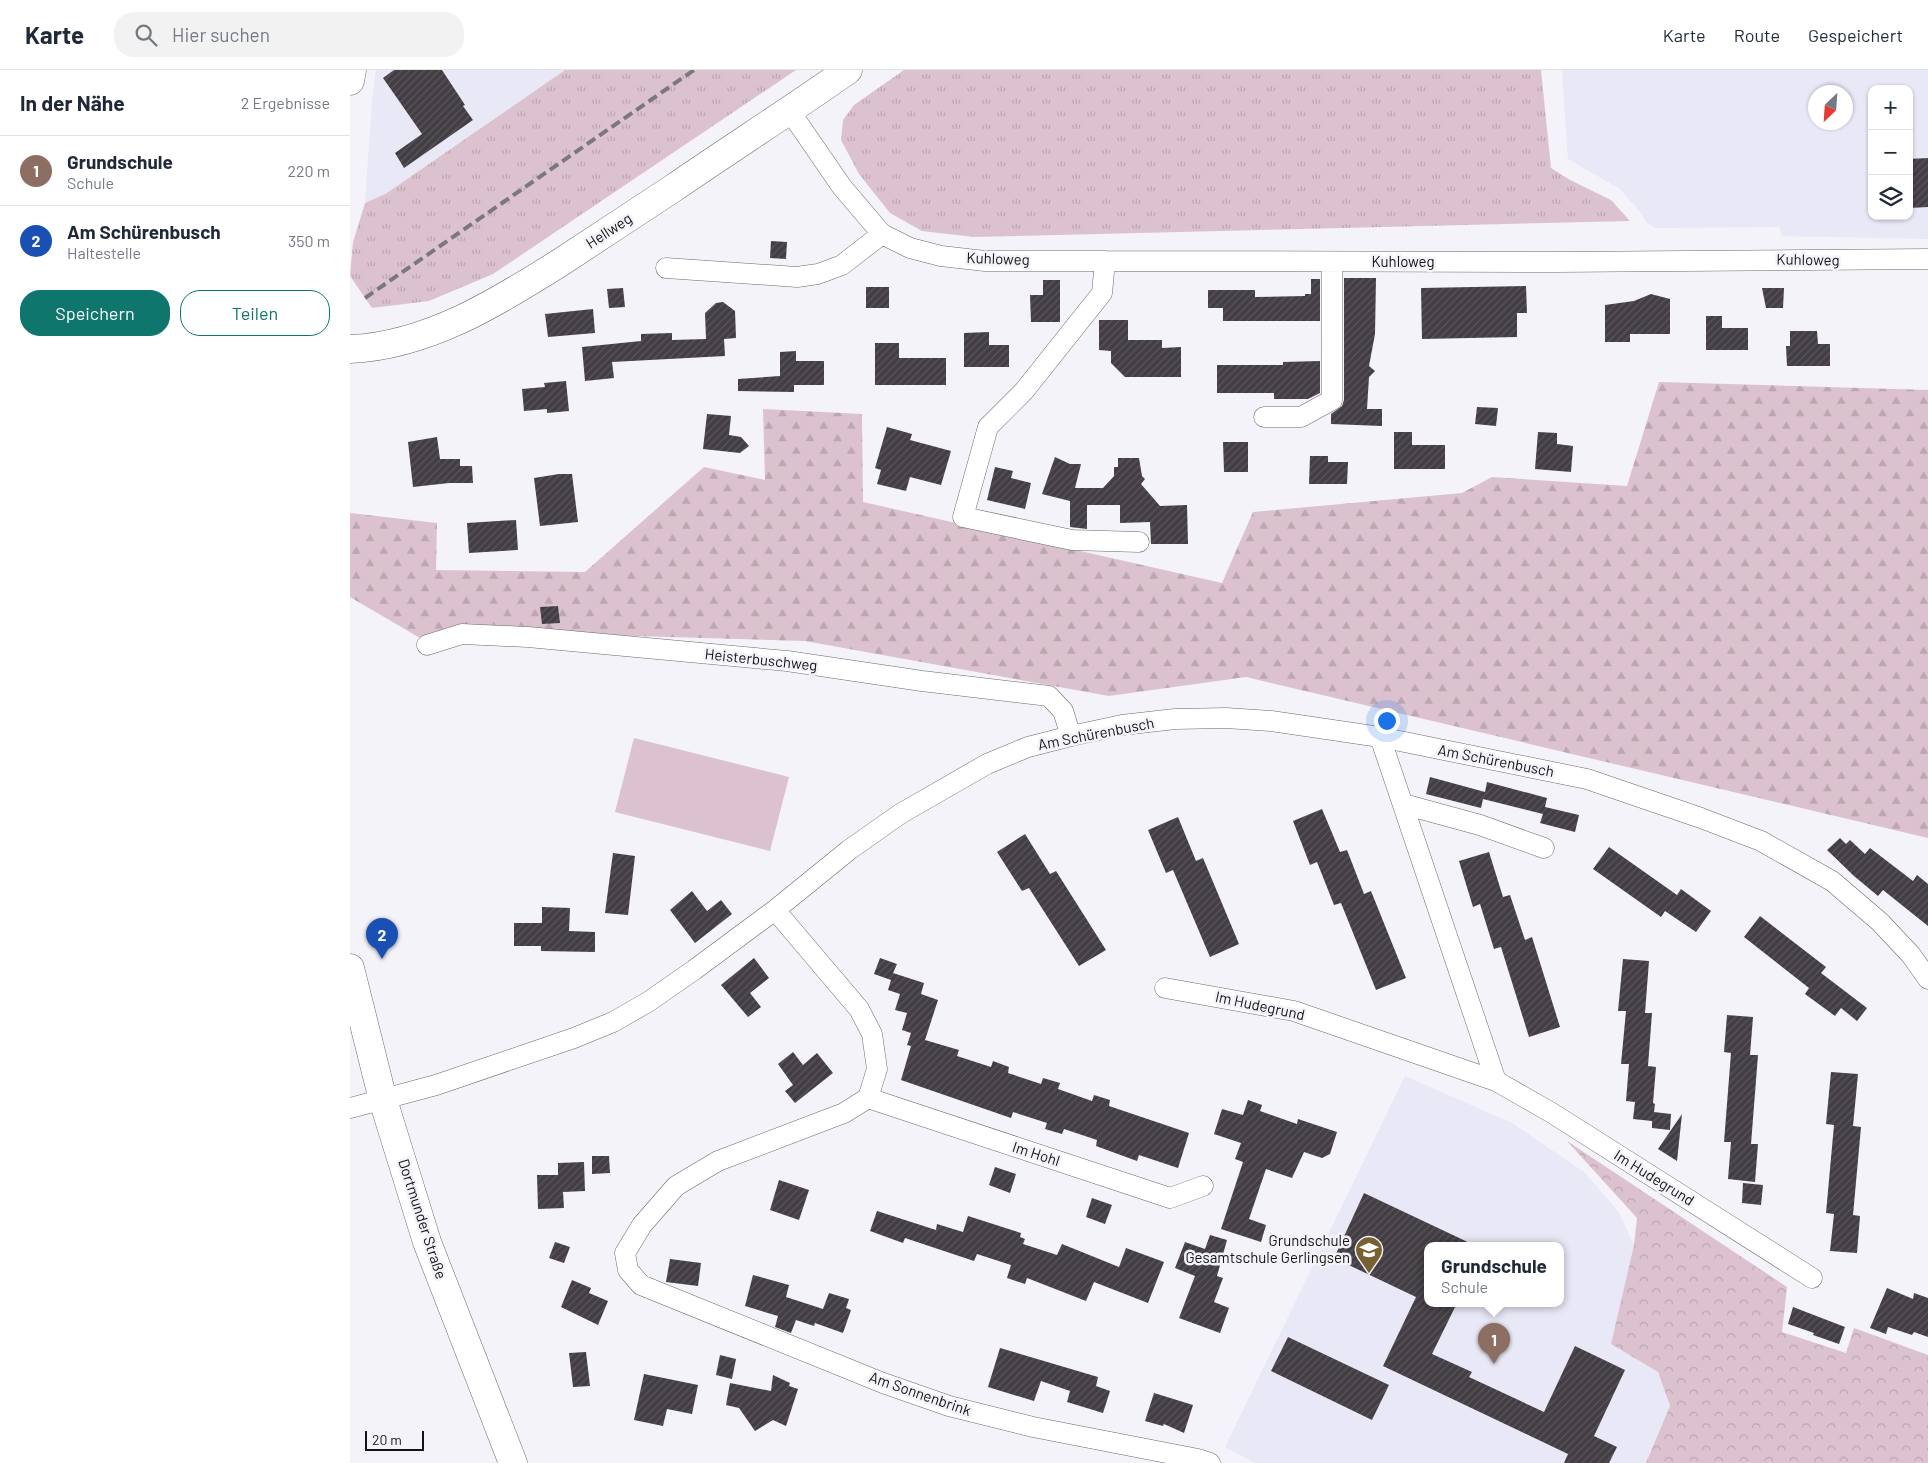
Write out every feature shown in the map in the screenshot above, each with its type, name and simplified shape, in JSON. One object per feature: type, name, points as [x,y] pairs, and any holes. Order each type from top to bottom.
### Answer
[{"type":"street","points":[[350,80],[352,70]]},
{"type":"street","name":"Hellweg","points":[[350,349],[412,338],[448,326],[516,290],[604,234],[848,70]]},
{"type":"street","name":"Kuhloweg","points":[[789,110],[842,187],[882,234],[910,248],[941,256],[985,261],[1557,262],[1928,259]]},
{"type":"street","points":[[666,268],[797,278],[818,274],[842,265],[882,234]]},
{"type":"street","points":[[1105,261],[1102,293],[1024,391],[988,426],[963,517],[1072,540],[1139,542]]},
{"type":"street","points":[[1264,417],[1301,417],[1332,400],[1332,262]]},
{"type":"street","name":"Heisterbuschweg","points":[[427,645],[462,634],[528,637],[787,661],[922,681],[1049,696],[1063,712],[1071,736]]},
{"type":"street","name":"Am Schürenbusch","points":[[350,1108],[427,1087],[574,1038],[613,1022],[648,1002],[694,970],[775,910],[849,850],[900,814],[987,764],[1028,748],[1071,736],[1122,725],[1174,719],[1226,718],[1271,721],[1380,737],[1587,779],[1701,818],[1761,841],[1832,881],[1880,922],[1911,954],[1928,979]]},
{"type":"street","points":[[1380,737],[1496,1081]]},
{"type":"street","points":[[1403,804],[1480,825],[1544,848]]},
{"type":"street","points":[[775,910],[859,1009],[872,1034],[877,1069],[868,1098]]},
{"type":"street","name":"Dortmunder Straße","points":[[350,968],[383,1100],[427,1242],[513,1463]]},
{"type":"street","name":"Im Hudegrund","points":[[1165,988],[1294,1011],[1496,1081],[1552,1113],[1812,1278]]},
{"type":"street","name":"Im Hohl","points":[[868,1098],[1170,1198],[1203,1186]]},
{"type":"street","name":"Am Sonnenbrink","points":[[868,1098],[844,1113],[718,1161],[676,1186],[642,1225],[625,1254],[628,1270],[641,1285],[883,1383],[949,1406],[1033,1427],[1198,1459],[1210,1463]]},
{"type":"shaded area","points":[[376,70],[565,70],[387,193],[365,203]]},
{"type":"shaded area","points":[[1562,70],[1928,70],[1928,239],[1782,236],[1779,227],[1655,228],[1646,222],[1642,214],[1620,189],[1568,159]]},
{"type":"shaded area","name":"Grundschule Gesamtschule Gerlingsen","points":[[1405,1076],[1512,1123],[1584,1172],[1618,1211],[1634,1245],[1611,1344],[1658,1372],[1670,1407],[1646,1463],[1256,1463],[1225,1447]]},
{"type":"green space","points":[[565,70],[796,70],[493,274],[429,301],[372,308],[350,276],[353,242],[365,203],[387,193]]},
{"type":"green space","points":[[904,70],[1541,70],[1551,168],[1570,180],[1611,200],[1630,221],[974,237],[922,231],[890,213],[859,174],[841,140],[843,120],[854,105]]},
{"type":"green space","points":[[1659,382],[1928,390],[1928,838],[1246,677],[1109,696],[805,641],[461,631],[420,638],[350,597],[350,513],[437,523],[436,570],[585,572],[704,467],[765,480],[763,409],[862,414],[863,502],[1222,583],[1253,512],[1462,493],[1492,477],[1627,486]]},
{"type":"green space","points":[[634,738],[789,777],[770,851],[615,812]]},
{"type":"green space","points":[[1567,1141],[1787,1287],[1782,1332],[1846,1353],[1854,1328],[1928,1355],[1928,1463],[1646,1463],[1670,1406],[1658,1372],[1611,1344],[1634,1245],[1637,1218]]},
{"type":"building","points":[[394,70],[442,70],[473,120],[404,168],[395,153],[422,134],[383,78]]},
{"type":"building","points":[[1928,158],[1928,207],[1913,208],[1913,159]]},
{"type":"building","points":[[771,241],[787,242],[786,259],[770,258]]},
{"type":"building","points":[[1344,278],[1376,278],[1375,334],[1369,366],[1375,371],[1369,377],[1367,409],[1382,409],[1382,426],[1331,424],[1331,414],[1342,406],[1344,400]]},
{"type":"building","points":[[1311,279],[1320,279],[1320,321],[1223,321],[1223,308],[1208,308],[1208,290],[1255,290],[1255,297],[1305,296],[1305,294],[1311,294]]},
{"type":"building","points":[[1043,280],[1060,280],[1060,322],[1031,322],[1030,295],[1043,295]]},
{"type":"building","points":[[1526,286],[1527,313],[1517,313],[1517,337],[1422,339],[1421,288]]},
{"type":"building","points":[[866,287],[889,287],[889,308],[866,308]]},
{"type":"building","points":[[623,288],[625,307],[609,308],[607,289]]},
{"type":"building","points":[[1762,288],[1784,288],[1783,308],[1766,308]]},
{"type":"building","points":[[1651,294],[1670,299],[1670,334],[1630,334],[1630,342],[1605,342],[1605,305],[1634,301]]},
{"type":"building","points":[[723,302],[735,311],[736,338],[724,339],[725,356],[612,362],[614,378],[585,381],[582,347],[641,341],[641,334],[672,333],[672,340],[706,339],[705,313],[716,303]]},
{"type":"building","points":[[593,309],[595,333],[548,337],[545,314]]},
{"type":"building","points":[[1706,316],[1722,316],[1722,328],[1748,328],[1748,350],[1706,350]]},
{"type":"building","points":[[1099,320],[1128,320],[1128,340],[1162,340],[1162,348],[1181,347],[1181,377],[1125,377],[1111,363],[1111,351],[1099,350]]},
{"type":"building","points":[[1790,331],[1817,331],[1818,344],[1830,344],[1830,366],[1787,366],[1786,346],[1790,346]]},
{"type":"building","points":[[989,332],[989,345],[1009,345],[1009,367],[964,367],[964,333]]},
{"type":"building","points":[[875,343],[899,343],[899,358],[946,358],[946,385],[875,385]]},
{"type":"building","points":[[796,351],[796,361],[824,361],[824,385],[794,385],[794,392],[738,391],[738,379],[780,376],[780,352]]},
{"type":"building","points":[[1320,361],[1320,393],[1308,399],[1274,399],[1274,393],[1217,393],[1217,365],[1283,365],[1283,362]]},
{"type":"building","points":[[566,381],[569,411],[547,413],[547,409],[524,411],[522,389],[545,387],[544,383]]},
{"type":"building","points":[[1477,407],[1498,408],[1496,426],[1475,424]]},
{"type":"building","points":[[707,414],[731,416],[729,435],[741,437],[749,446],[740,453],[703,449]]},
{"type":"building","points":[[887,427],[912,434],[910,440],[951,451],[941,485],[910,477],[906,491],[877,484],[881,470],[875,468]]},
{"type":"building","points":[[1394,432],[1412,432],[1412,445],[1445,445],[1445,469],[1394,469]]},
{"type":"building","points":[[1538,432],[1557,433],[1557,444],[1573,446],[1571,472],[1535,469]]},
{"type":"building","points":[[437,437],[440,459],[460,459],[460,466],[472,466],[473,483],[449,483],[413,487],[408,442]]},
{"type":"building","points":[[1223,442],[1248,442],[1248,472],[1224,472]]},
{"type":"building","points":[[1310,456],[1328,456],[1328,462],[1348,462],[1347,484],[1309,484]]},
{"type":"building","points":[[1055,457],[1070,464],[1081,464],[1075,488],[1103,488],[1114,476],[1114,467],[1118,467],[1118,458],[1139,458],[1142,476],[1145,479],[1141,484],[1160,506],[1187,505],[1188,544],[1151,544],[1150,522],[1120,523],[1120,505],[1087,505],[1087,529],[1070,527],[1070,501],[1042,494]]},
{"type":"building","points":[[995,467],[1013,471],[1011,478],[1031,483],[1025,509],[987,500]]},
{"type":"building","points":[[572,474],[578,522],[540,526],[534,478]]},
{"type":"building","points":[[516,520],[518,550],[469,553],[467,523]]},
{"type":"building","points":[[558,606],[560,623],[542,624],[540,607]]},
{"type":"building","points":[[1430,777],[1485,792],[1487,782],[1547,798],[1545,807],[1579,815],[1575,832],[1540,823],[1543,814],[1483,799],[1481,808],[1426,794]]},
{"type":"building","points":[[1322,809],[1340,852],[1347,850],[1364,894],[1371,891],[1406,978],[1376,990],[1341,903],[1334,905],[1317,862],[1310,865],[1293,821]]},
{"type":"building","points":[[1178,817],[1196,861],[1203,858],[1239,944],[1210,957],[1173,870],[1166,873],[1148,830]]},
{"type":"building","points":[[1025,834],[1050,874],[1056,871],[1106,950],[1079,966],[1029,888],[1022,891],[997,852]]},
{"type":"building","points":[[1840,838],[1846,844],[1850,840],[1865,854],[1870,848],[1913,881],[1917,875],[1928,884],[1928,926],[1883,890],[1878,896],[1827,850]]},
{"type":"building","points":[[1609,847],[1677,895],[1681,889],[1711,911],[1696,932],[1665,911],[1661,917],[1593,869]]},
{"type":"building","points":[[1489,852],[1503,897],[1510,895],[1525,940],[1532,937],[1560,1027],[1529,1037],[1501,947],[1494,949],[1480,904],[1473,907],[1459,861]]},
{"type":"building","points":[[613,853],[635,856],[628,915],[605,913]]},
{"type":"building","points":[[692,891],[707,911],[721,900],[732,914],[695,943],[670,910]]},
{"type":"building","points":[[542,907],[570,908],[569,931],[595,932],[595,952],[541,951],[541,946],[514,946],[514,923],[542,923]]},
{"type":"building","points":[[1760,916],[1826,967],[1821,973],[1867,1008],[1857,1021],[1841,1008],[1835,1016],[1805,994],[1809,988],[1744,937]]},
{"type":"building","points":[[754,958],[769,978],[750,993],[761,1007],[748,1017],[721,985]]},
{"type":"building","points":[[880,958],[897,964],[893,973],[924,983],[921,994],[938,1000],[925,1040],[959,1050],[957,1056],[991,1067],[993,1061],[1009,1067],[1008,1073],[1041,1084],[1043,1078],[1060,1083],[1058,1089],[1092,1101],[1094,1095],[1110,1100],[1109,1106],[1189,1133],[1178,1168],[1139,1155],[1137,1161],[1096,1146],[1097,1140],[1064,1129],[1062,1134],[1045,1129],[1047,1123],[1013,1112],[1011,1118],[901,1080],[911,1046],[907,1045],[911,1033],[902,1030],[907,1013],[895,1010],[900,994],[888,990],[891,980],[874,974]]},
{"type":"building","points":[[1623,959],[1649,961],[1645,1013],[1652,1013],[1648,1066],[1656,1067],[1654,1112],[1671,1114],[1670,1130],[1652,1128],[1652,1121],[1633,1119],[1635,1102],[1626,1101],[1629,1064],[1621,1064],[1626,1011],[1618,1011]]},
{"type":"building","points":[[1727,1015],[1753,1017],[1750,1055],[1758,1055],[1751,1144],[1758,1144],[1755,1182],[1728,1179],[1731,1142],[1724,1142],[1731,1053],[1724,1052]]},
{"type":"building","points":[[793,1052],[803,1065],[817,1053],[833,1073],[795,1103],[785,1091],[793,1085],[778,1064]]},
{"type":"building","points":[[1831,1072],[1858,1074],[1853,1126],[1861,1127],[1853,1215],[1860,1216],[1857,1253],[1830,1251],[1834,1214],[1826,1213],[1834,1125],[1826,1124]]},
{"type":"building","points":[[1248,1100],[1262,1105],[1260,1111],[1297,1124],[1298,1119],[1337,1132],[1330,1154],[1322,1158],[1304,1152],[1292,1178],[1266,1169],[1249,1219],[1266,1225],[1261,1242],[1221,1229],[1243,1162],[1235,1159],[1241,1143],[1214,1134],[1222,1109],[1243,1115]]},
{"type":"building","points":[[1682,1114],[1677,1161],[1658,1149]]},
{"type":"building","points":[[592,1156],[609,1156],[610,1173],[592,1174]]},
{"type":"building","points":[[584,1162],[585,1191],[563,1192],[564,1208],[538,1209],[537,1175],[558,1175],[558,1163]]},
{"type":"building","points":[[995,1167],[1016,1174],[1010,1193],[989,1185]]},
{"type":"building","points":[[779,1180],[809,1190],[799,1220],[770,1210]]},
{"type":"building","points":[[1743,1183],[1763,1185],[1761,1205],[1742,1203]]},
{"type":"building","points":[[1364,1193],[1468,1242],[1424,1242],[1424,1307],[1455,1307],[1432,1354],[1472,1372],[1469,1377],[1544,1412],[1575,1346],[1625,1370],[1594,1436],[1617,1447],[1609,1463],[1564,1463],[1568,1454],[1383,1366],[1416,1297],[1334,1258]]},
{"type":"building","points":[[1092,1198],[1112,1205],[1105,1224],[1086,1217]]},
{"type":"building","points":[[877,1211],[936,1230],[937,1224],[963,1232],[968,1216],[1021,1233],[1020,1237],[1025,1239],[1023,1244],[1057,1255],[1062,1244],[1119,1267],[1126,1248],[1164,1262],[1148,1303],[1094,1282],[1086,1301],[1027,1278],[1025,1284],[1007,1278],[1011,1265],[977,1254],[974,1261],[905,1238],[903,1243],[870,1231]]},
{"type":"building","points":[[1210,1235],[1227,1240],[1217,1276],[1223,1278],[1214,1302],[1229,1308],[1220,1333],[1179,1318],[1195,1276],[1175,1268],[1185,1242],[1205,1249]]},
{"type":"building","points":[[555,1242],[570,1247],[564,1263],[549,1258]]},
{"type":"building","points":[[670,1259],[701,1263],[698,1286],[666,1282]]},
{"type":"building","points":[[753,1275],[789,1285],[786,1297],[823,1309],[829,1293],[849,1299],[846,1308],[851,1310],[843,1333],[815,1323],[814,1326],[796,1320],[791,1333],[775,1327],[778,1316],[745,1306]]},
{"type":"building","points":[[572,1280],[591,1288],[589,1293],[608,1301],[598,1325],[561,1307]]},
{"type":"building","points":[[1887,1288],[1913,1299],[1914,1293],[1928,1298],[1928,1337],[1914,1332],[1912,1335],[1888,1327],[1886,1334],[1870,1328]]},
{"type":"building","points":[[1793,1307],[1845,1327],[1839,1344],[1788,1324]]},
{"type":"building","points":[[1288,1337],[1389,1385],[1372,1420],[1271,1371]]},
{"type":"building","points":[[1000,1348],[1098,1377],[1096,1386],[1110,1391],[1103,1413],[1067,1402],[1070,1391],[1041,1381],[1034,1401],[988,1387]]},
{"type":"building","points":[[586,1352],[590,1386],[573,1387],[569,1353]]},
{"type":"building","points":[[720,1355],[736,1359],[732,1379],[716,1375]]},
{"type":"building","points":[[644,1374],[698,1385],[692,1414],[667,1409],[663,1426],[634,1420]]},
{"type":"building","points":[[773,1375],[790,1383],[789,1386],[798,1389],[786,1426],[773,1420],[755,1431],[739,1408],[726,1405],[730,1383],[771,1391]]},
{"type":"building","points":[[1154,1393],[1193,1405],[1184,1433],[1164,1424],[1163,1426],[1145,1421]]},
{"type":"railway","points":[[365,298],[694,70]]},
{"type":"place","name":"Am Schürenbusch","points":[[382,959]]},
{"type":"place","name":"Grundschule Gesamtschule Gerlingsen","points":[[1369,1274]]},
{"type":"place","name":"Grundschule","points":[[1494,1364]]}]
